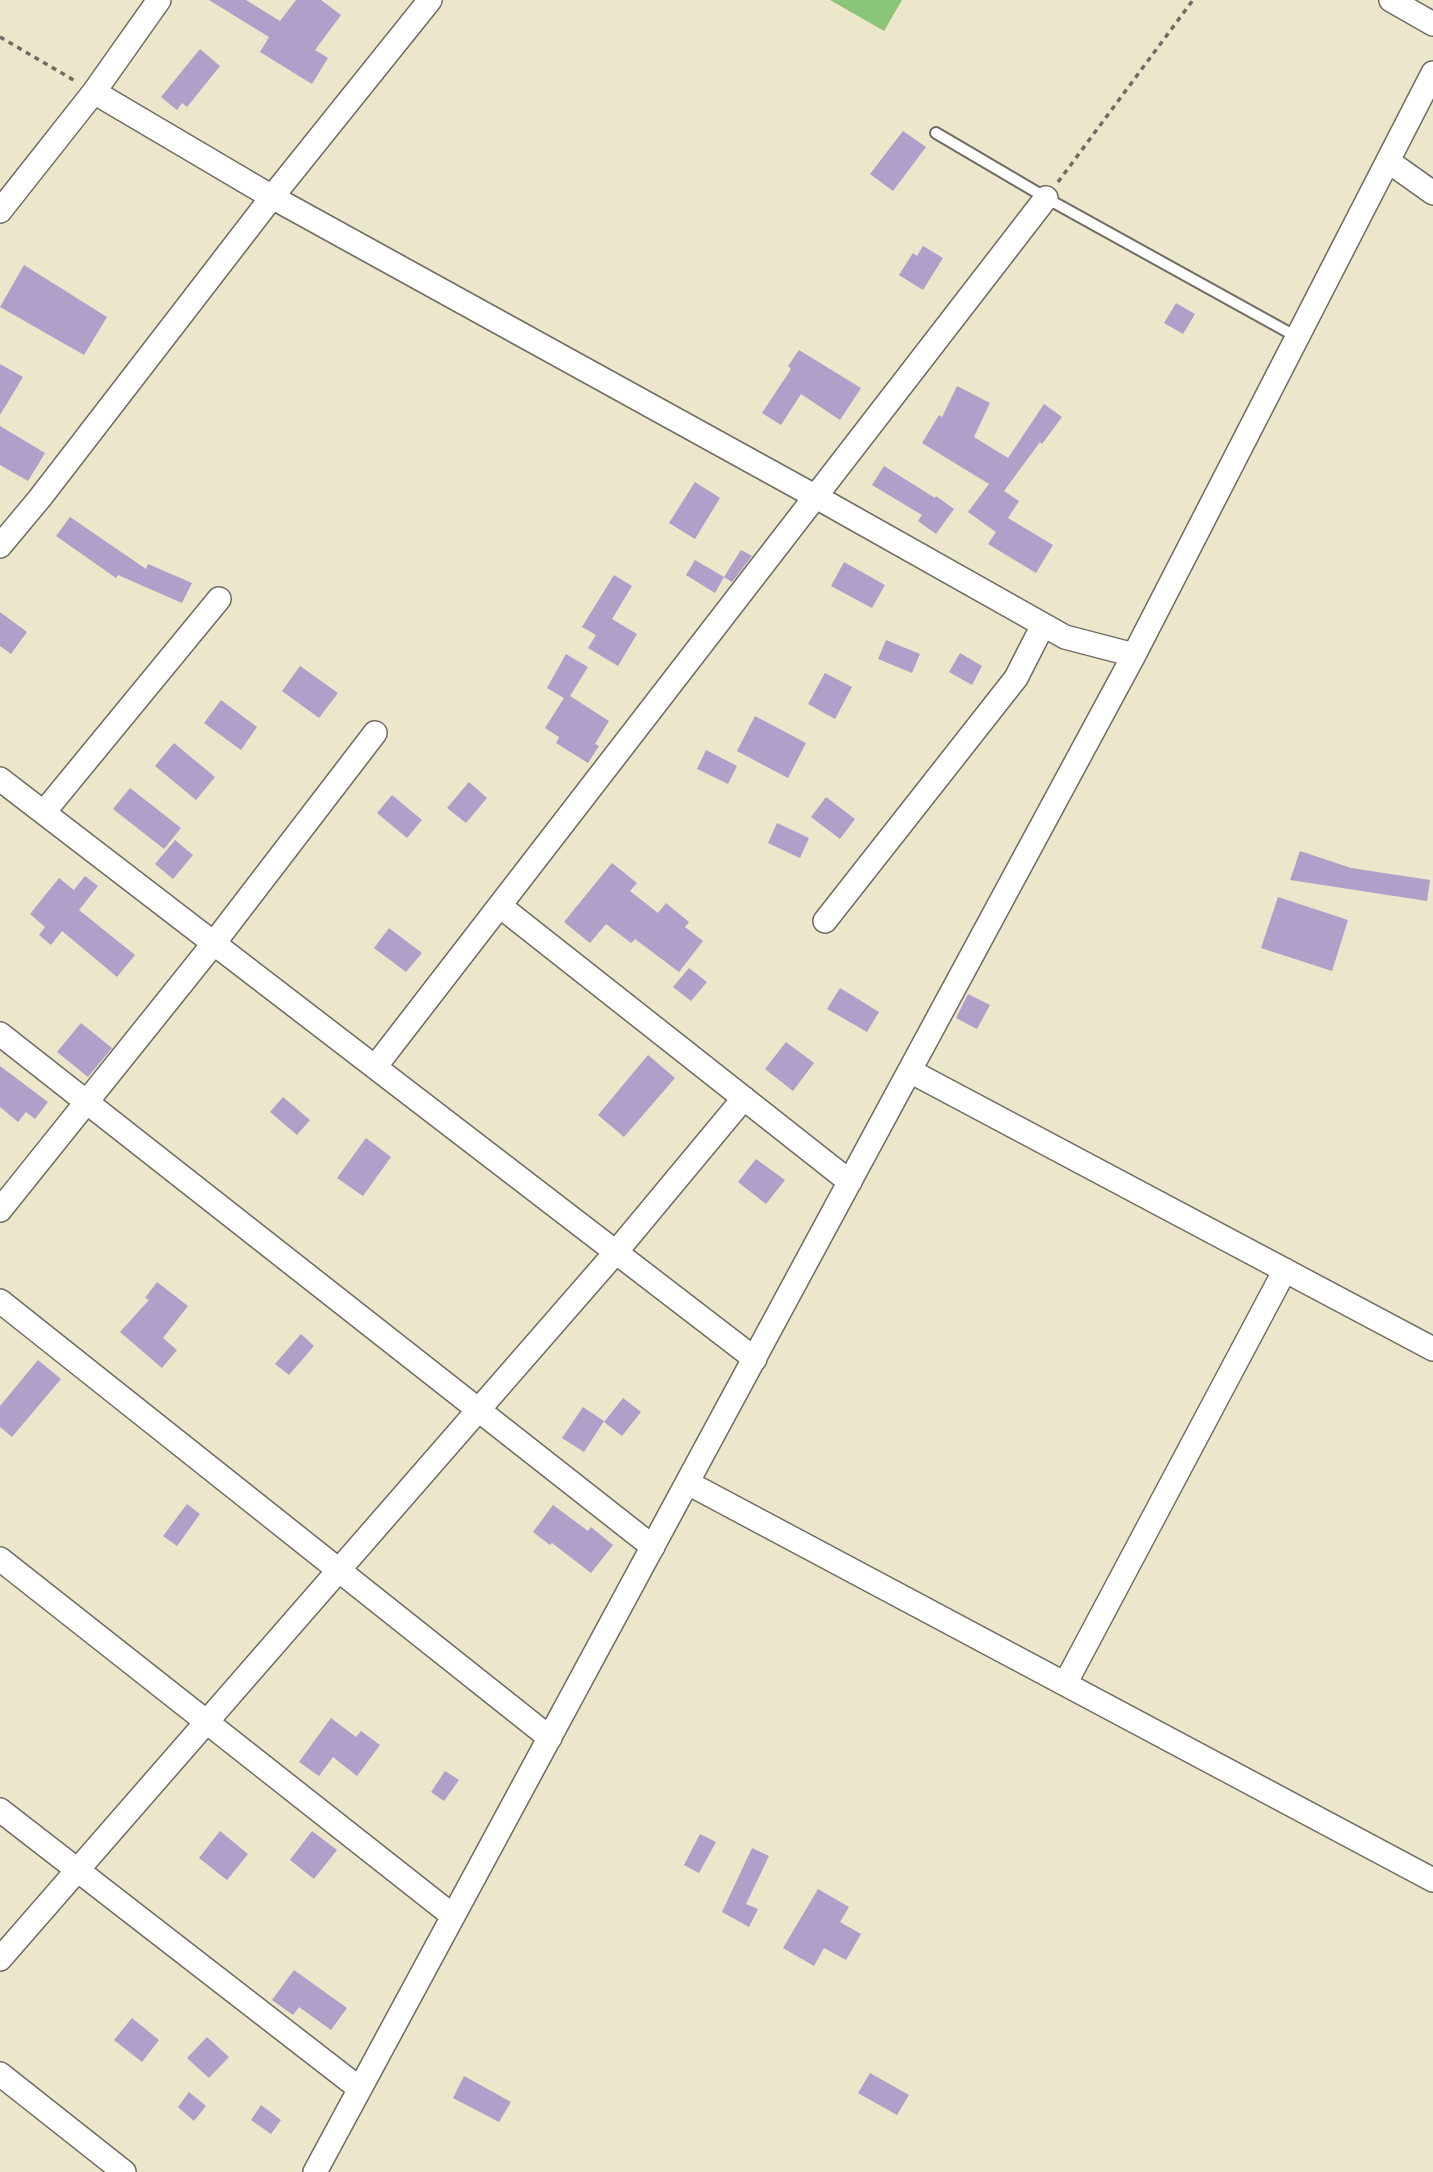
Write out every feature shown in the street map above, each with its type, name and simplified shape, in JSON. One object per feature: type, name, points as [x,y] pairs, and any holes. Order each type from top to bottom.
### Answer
[{"type":"street","points":[[0,211],[94,92],[159,0]]},
{"type":"street","points":[[0,546],[272,197],[430,0]]},
{"type":"street","points":[[1391,0],[1433,24]]},
{"type":"street","points":[[315,2172],[1134,655],[1433,73]]},
{"type":"street","points":[[94,92],[272,197],[816,496],[1065,637],[1134,655]]},
{"type":"street","points":[[1388,161],[1433,193]]},
{"type":"street","points":[[375,1067],[1046,198]]},
{"type":"street","points":[[44,813],[219,599]]},
{"type":"street","points":[[825,921],[1016,678],[1043,625]]},
{"type":"street","points":[[0,1210],[214,943],[375,733]]},
{"type":"street","points":[[0,779],[755,1359]]},
{"type":"street","points":[[500,906],[850,1182]]},
{"type":"street","points":[[0,1034],[653,1547]]},
{"type":"street","points":[[910,1071],[1433,1349]]},
{"type":"street","points":[[0,1959],[616,1252],[744,1098]]},
{"type":"street","points":[[1065,1684],[1285,1270]]},
{"type":"street","points":[[0,1301],[550,1738]]},
{"type":"street","points":[[688,1483],[1433,1880]]},
{"type":"street","points":[[0,1559],[453,1916]]},
{"type":"street","points":[[0,1810],[360,2089]]},
{"type":"street","points":[[0,2074],[124,2172]]},
{"type":"lane","points":[[936,133],[1046,198],[1297,337]]},
{"type":"path","points":[[1046,198],[1193,0]]},
{"type":"path","points":[[0,37],[94,92]]},
{"type":"green space","points":[[830,0],[902,0],[884,31]]},
{"type":"building","points":[[209,0],[246,0],[280,21],[296,0],[321,0],[341,15],[315,50],[328,58],[312,84],[260,52],[269,37]]},
{"type":"building","points":[[200,49],[220,66],[187,107],[182,103],[177,110],[161,97]]},
{"type":"building","points":[[903,131],[926,147],[893,191],[870,174]]},
{"type":"building","points":[[923,246],[943,258],[923,290],[899,275],[913,253],[917,256]]},
{"type":"building","points":[[24,265],[107,317],[84,355],[0,307]]},
{"type":"building","points":[[1176,303],[1195,314],[1183,334],[1164,323]]},
{"type":"building","points":[[799,350],[861,388],[840,420],[801,394],[781,425],[762,413],[791,369],[788,366]]},
{"type":"building","points":[[0,364],[23,377],[0,415]]},
{"type":"building","points":[[957,386],[990,403],[974,437],[1008,458],[1044,404],[1062,417],[1004,491],[1019,501],[1008,518],[1053,545],[1036,573],[988,544],[996,532],[968,512],[989,484],[922,443],[939,415],[942,417]]},
{"type":"building","points":[[0,426],[45,453],[28,481],[0,465]]},
{"type":"building","points":[[884,466],[954,509],[936,534],[918,521],[922,515],[872,485]]},
{"type":"building","points":[[695,482],[720,498],[695,539],[669,523]]},
{"type":"building","points":[[70,517],[146,569],[148,564],[192,583],[182,603],[118,575],[116,578],[56,536]]},
{"type":"building","points":[[741,550],[752,556],[732,582],[724,577]]},
{"type":"building","points":[[695,560],[724,577],[715,593],[686,575]]},
{"type":"building","points":[[844,562],[885,585],[872,608],[831,586]]},
{"type":"building","points":[[614,575],[632,586],[612,619],[637,634],[618,666],[588,648],[596,635],[582,627]]},
{"type":"building","points":[[0,612],[27,632],[11,654],[0,646]]},
{"type":"building","points":[[886,640],[920,654],[912,673],[878,659]]},
{"type":"building","points":[[960,653],[982,666],[972,685],[949,672]]},
{"type":"building","points":[[566,654],[588,667],[570,696],[609,721],[595,744],[599,746],[588,763],[556,743],[559,737],[545,728],[564,698],[547,688]]},
{"type":"building","points":[[300,666],[338,693],[319,718],[282,691]]},
{"type":"building","points":[[825,673],[852,687],[835,719],[808,704]]},
{"type":"building","points":[[221,700],[257,727],[241,750],[204,723]]},
{"type":"building","points":[[755,716],[806,743],[788,778],[737,751]]},
{"type":"building","points":[[174,743],[215,777],[196,800],[155,766]]},
{"type":"building","points":[[706,750],[737,766],[728,784],[697,769]]},
{"type":"building","points":[[469,782],[487,798],[466,823],[447,808]]},
{"type":"building","points":[[130,788],[181,828],[164,849],[113,809]]},
{"type":"building","points":[[392,795],[422,820],[407,838],[377,813]]},
{"type":"building","points":[[826,797],[855,819],[840,839],[811,817]]},
{"type":"building","points":[[777,823],[809,838],[800,858],[768,843]]},
{"type":"building","points":[[175,840],[193,855],[173,879],[155,864]]},
{"type":"building","points":[[1300,851],[1351,868],[1430,880],[1427,901],[1290,880]]},
{"type":"building","points":[[612,863],[637,883],[630,891],[658,913],[666,903],[689,922],[685,927],[703,941],[679,972],[635,939],[631,943],[606,924],[590,943],[564,922]]},
{"type":"building","points":[[85,876],[98,886],[79,910],[135,955],[117,977],[62,931],[51,945],[39,935],[45,927],[30,914],[59,878],[74,890]]},
{"type":"building","points":[[1278,897],[1348,920],[1332,971],[1261,948]]},
{"type":"building","points":[[389,928],[422,953],[406,972],[374,948]]},
{"type":"building","points":[[689,968],[707,982],[691,1001],[673,987]]},
{"type":"building","points":[[840,988],[879,1012],[867,1032],[827,1009]]},
{"type":"building","points":[[968,994],[990,1005],[977,1029],[956,1018]]},
{"type":"building","points":[[81,1023],[112,1048],[88,1077],[57,1052]]},
{"type":"building","points":[[786,1042],[814,1063],[793,1091],[765,1069]]},
{"type":"building","points":[[648,1055],[675,1078],[624,1137],[598,1115]]},
{"type":"building","points":[[0,1066],[48,1102],[35,1119],[26,1112],[18,1122],[0,1107]]},
{"type":"building","points":[[283,1097],[310,1120],[297,1135],[270,1112]]},
{"type":"building","points":[[366,1138],[391,1157],[363,1196],[337,1178]]},
{"type":"building","points":[[756,1159],[785,1180],[766,1204],[738,1182]]},
{"type":"building","points":[[157,1282],[188,1306],[163,1338],[177,1350],[162,1368],[120,1332],[149,1300],[145,1298]]},
{"type":"building","points":[[301,1334],[314,1346],[289,1375],[275,1364]]},
{"type":"building","points":[[38,1360],[61,1379],[12,1437],[0,1427],[0,1406]]},
{"type":"building","points":[[623,1398],[641,1412],[622,1436],[604,1422]]},
{"type":"building","points":[[583,1407],[604,1421],[584,1452],[562,1438]]},
{"type":"building","points":[[187,1504],[200,1514],[177,1546],[163,1536]]},
{"type":"building","points":[[553,1505],[588,1531],[591,1527],[613,1545],[591,1573],[533,1532]]},
{"type":"building","points":[[331,1718],[356,1737],[361,1731],[380,1745],[357,1776],[333,1757],[319,1776],[299,1762]]},
{"type":"building","points":[[445,1771],[459,1780],[444,1801],[431,1792]]},
{"type":"building","points":[[220,1831],[248,1854],[227,1880],[199,1858]]},
{"type":"building","points":[[312,1831],[337,1850],[314,1879],[290,1860]]},
{"type":"building","points":[[700,1834],[716,1842],[699,1873],[684,1865]]},
{"type":"building","points":[[752,1848],[769,1856],[746,1904],[758,1909],[749,1927],[722,1912]]},
{"type":"building","points":[[818,1889],[849,1907],[840,1922],[861,1934],[846,1960],[824,1948],[814,1966],[783,1948]]},
{"type":"building","points":[[294,1970],[347,2008],[331,2030],[299,2007],[293,2015],[272,2000]]},
{"type":"building","points":[[132,2018],[159,2040],[142,2062],[114,2040]]},
{"type":"building","points":[[207,2037],[229,2057],[209,2078],[187,2058]]},
{"type":"building","points":[[870,2073],[909,2095],[897,2115],[858,2093]]},
{"type":"building","points":[[464,2076],[511,2102],[499,2122],[453,2098]]},
{"type":"building","points":[[189,2092],[206,2106],[194,2121],[178,2107]]},
{"type":"building","points":[[261,2105],[281,2120],[271,2134],[251,2120]]}]
